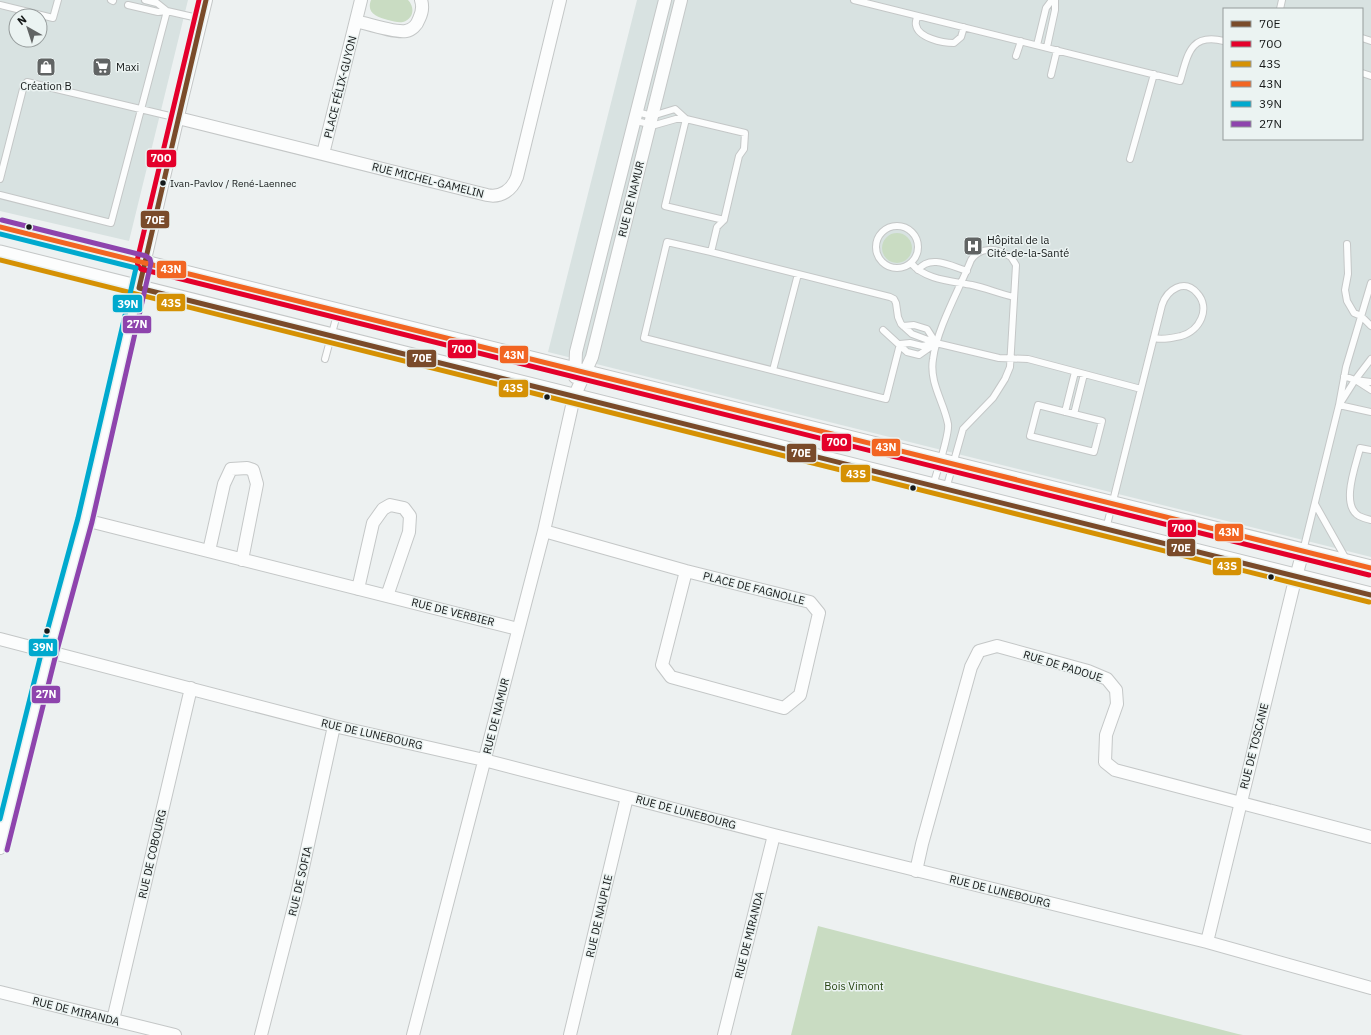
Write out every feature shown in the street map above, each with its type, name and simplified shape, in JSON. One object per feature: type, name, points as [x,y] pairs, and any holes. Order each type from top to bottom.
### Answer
[{"type":"street","points":[[0,848],[4,812],[85,520],[206,0]]},
{"type":"street","name":"PLACE FÉLIX-GUYON","points":[[323,154],[361,0]]},
{"type":"street","name":"PLACE FÉLIX-GUYON","points":[[356,21],[398,31],[409,30],[415,26],[419,20],[422,6],[421,0]]},
{"type":"street","name":"RUE MICHEL-GAMELIN","points":[[178,118],[491,196],[500,195],[513,185],[517,177],[560,0]]},
{"type":"street","name":"RUE DE NAMUR","points":[[413,1035],[544,531],[580,371],[576,352],[665,0]]},
{"type":"street","name":"RUE DE NAMUR","points":[[580,371],[592,357],[681,0]]},
{"type":"street","points":[[0,227],[1371,568]]},
{"type":"street","points":[[0,253],[1371,595]]},
{"type":"street","points":[[209,552],[224,484],[231,469],[247,468],[253,470],[257,484],[242,560]]},
{"type":"street","points":[[358,589],[374,523],[383,508],[390,505],[404,508],[410,516],[409,532],[387,596]]},
{"type":"street","name":"RUE DE VERBIER","points":[[85,520],[518,629]]},
{"type":"street","name":"PLACE DE FAGNOLLE","points":[[544,531],[686,571],[810,602],[819,613],[800,695],[784,708],[672,677],[662,665],[686,571]]},
{"type":"street","name":"RUE DE TOSCANE","points":[[1207,942],[1303,551]]},
{"type":"street","name":"RUE DE LUNEBOURG","points":[[0,639],[334,726],[484,760],[916,871],[1207,942],[1371,988]]},
{"type":"street","name":"RUE DE PADOUE","points":[[916,871],[922,844],[971,667],[979,651],[997,646],[1088,671],[1107,679],[1116,690],[1117,704],[1106,734],[1105,762],[1115,770],[1371,837]]},
{"type":"street","name":"RUE DE COBOURG","points":[[113,1020],[191,688]]},
{"type":"street","name":"RUE DE SOFIA","points":[[261,1035],[297,895],[334,726]]},
{"type":"street","name":"RUE DE NAUPLIE","points":[[570,1035],[627,797]]},
{"type":"street","name":"RUE DE MIRANDA","points":[[724,1035],[774,835]]},
{"type":"street","name":"RUE DE MIRANDA","points":[[0,992],[175,1035]]},
{"type":"lane","points":[[0,5],[53,18],[58,0]]},
{"type":"lane","points":[[145,0],[157,3],[167,11]]},
{"type":"lane","points":[[854,0],[1180,81],[1187,55],[1194,44],[1207,39],[1223,41]]},
{"type":"lane","points":[[1037,45],[1046,8],[1053,0]]},
{"type":"lane","points":[[1046,47],[1056,10],[1053,0]]},
{"type":"lane","points":[[128,5],[158,12],[167,11],[202,20]]},
{"type":"lane","points":[[0,195],[111,223],[167,11]]},
{"type":"lane","points":[[917,16],[916,25],[919,32],[924,36],[936,40],[954,43],[961,37],[964,27]]},
{"type":"lane","points":[[1016,56],[1021,41]]},
{"type":"lane","points":[[1050,75],[1057,50]]},
{"type":"lane","points":[[1130,159],[1154,74]]},
{"type":"lane","points":[[0,179],[24,85],[27,82],[178,118]]},
{"type":"lane","points":[[651,120],[675,109],[686,119]]},
{"type":"lane","points":[[636,116],[659,124],[676,119],[686,119],[745,133],[744,149],[739,156],[724,220],[717,227],[711,252]]},
{"type":"lane","points":[[686,119],[665,206],[724,220]]},
{"type":"lane","points":[[892,227],[898,227],[907,229],[914,235],[918,249],[916,255],[910,263],[903,267],[897,268],[890,267],[882,262],[876,245],[878,239],[884,232],[892,227]]},
{"type":"lane","points":[[900,344],[886,399],[644,338],[667,242],[890,297],[894,299],[899,321],[903,326],[912,334],[936,343],[999,358],[1028,359],[1141,389]]},
{"type":"lane","points":[[1347,244],[1348,274],[1346,296],[1351,309],[1371,326]]},
{"type":"lane","points":[[939,488],[946,463],[948,427],[936,389],[932,360],[942,326],[973,257],[982,250],[992,250],[1008,255],[1013,259],[1016,265],[1011,358],[1008,372],[996,393],[963,430],[946,463],[939,488]]},
{"type":"lane","points":[[918,270],[926,263],[932,261],[967,271]]},
{"type":"lane","points":[[910,263],[918,270],[950,281],[1014,297]]},
{"type":"lane","points":[[772,370],[798,274]]},
{"type":"lane","points":[[1303,551],[1340,405],[1344,376],[1360,316],[1371,283]]},
{"type":"lane","points":[[1106,529],[1162,305],[1169,292],[1176,288],[1185,286],[1196,291],[1200,297],[1202,308],[1201,320],[1196,329],[1188,334],[1178,337],[1162,340],[1154,338]]},
{"type":"lane","points":[[325,359],[338,311]]},
{"type":"lane","points":[[903,326],[914,325],[927,329],[936,343]]},
{"type":"lane","points":[[883,330],[907,352],[919,355],[936,343]]},
{"type":"lane","points":[[900,344],[910,343],[922,346],[936,343]]},
{"type":"lane","points":[[1340,405],[1355,380],[1371,359]]},
{"type":"lane","points":[[1065,412],[1075,372]]},
{"type":"lane","points":[[1074,414],[1084,374]]},
{"type":"lane","points":[[1344,376],[1355,380],[1371,390]]},
{"type":"lane","points":[[1355,380],[1371,382]]},
{"type":"lane","points":[[1038,405],[1065,412],[1102,421],[1094,452],[1030,436],[1038,405]]},
{"type":"lane","points":[[1340,405],[1371,412]]},
{"type":"lane","points":[[1371,450],[1360,448],[1349,497],[1355,513],[1371,520]]},
{"type":"lane","points":[[1315,504],[1348,562]]},
{"type":"shaded area","points":[[0,0],[188,0],[129,241],[0,211]]},
{"type":"shaded area","name":"Hôpital de la Cité-de-la-Santé","points":[[637,0],[1371,0],[1371,557],[548,352]]},
{"type":"green space","points":[[371,0],[408,0],[412,6],[411,16],[407,20],[401,22],[376,16],[370,8]]},
{"type":"green space","points":[[897,233],[908,237],[912,248],[908,259],[897,263],[886,259],[882,248],[886,237]]},
{"type":"green space","name":"Bois Vimont","points":[[818,926],[1238,1034],[1243,1035],[791,1035]]},
{"type":"transit line","name":"70O","points":[[199,0],[137,261],[138,266],[141,269],[1369,575]]},
{"type":"transit line","name":"70E","points":[[206,0],[139,288],[1371,595]]},
{"type":"transit line","name":"27N","points":[[2,220],[146,256],[150,259],[151,263],[92,522],[56,654],[7,850]]},
{"type":"transit line","name":"43N","points":[[0,227],[1371,568]]},
{"type":"transit line","name":"39N","points":[[0,234],[136,268],[78,518],[42,650],[0,819]]},
{"type":"transit line","name":"43S","points":[[0,260],[1369,602]]},
{"type":"place","name":"Création B","points":[[46,67]]},
{"type":"place","name":"Maxi","points":[[102,67]]},
{"type":"place","name":"Ivan-Pavlov / René-Laennec","points":[[163,183]]},
{"type":"place","name":"Hôpital de la Cité-de-la-Santé","points":[[973,246]]}]
